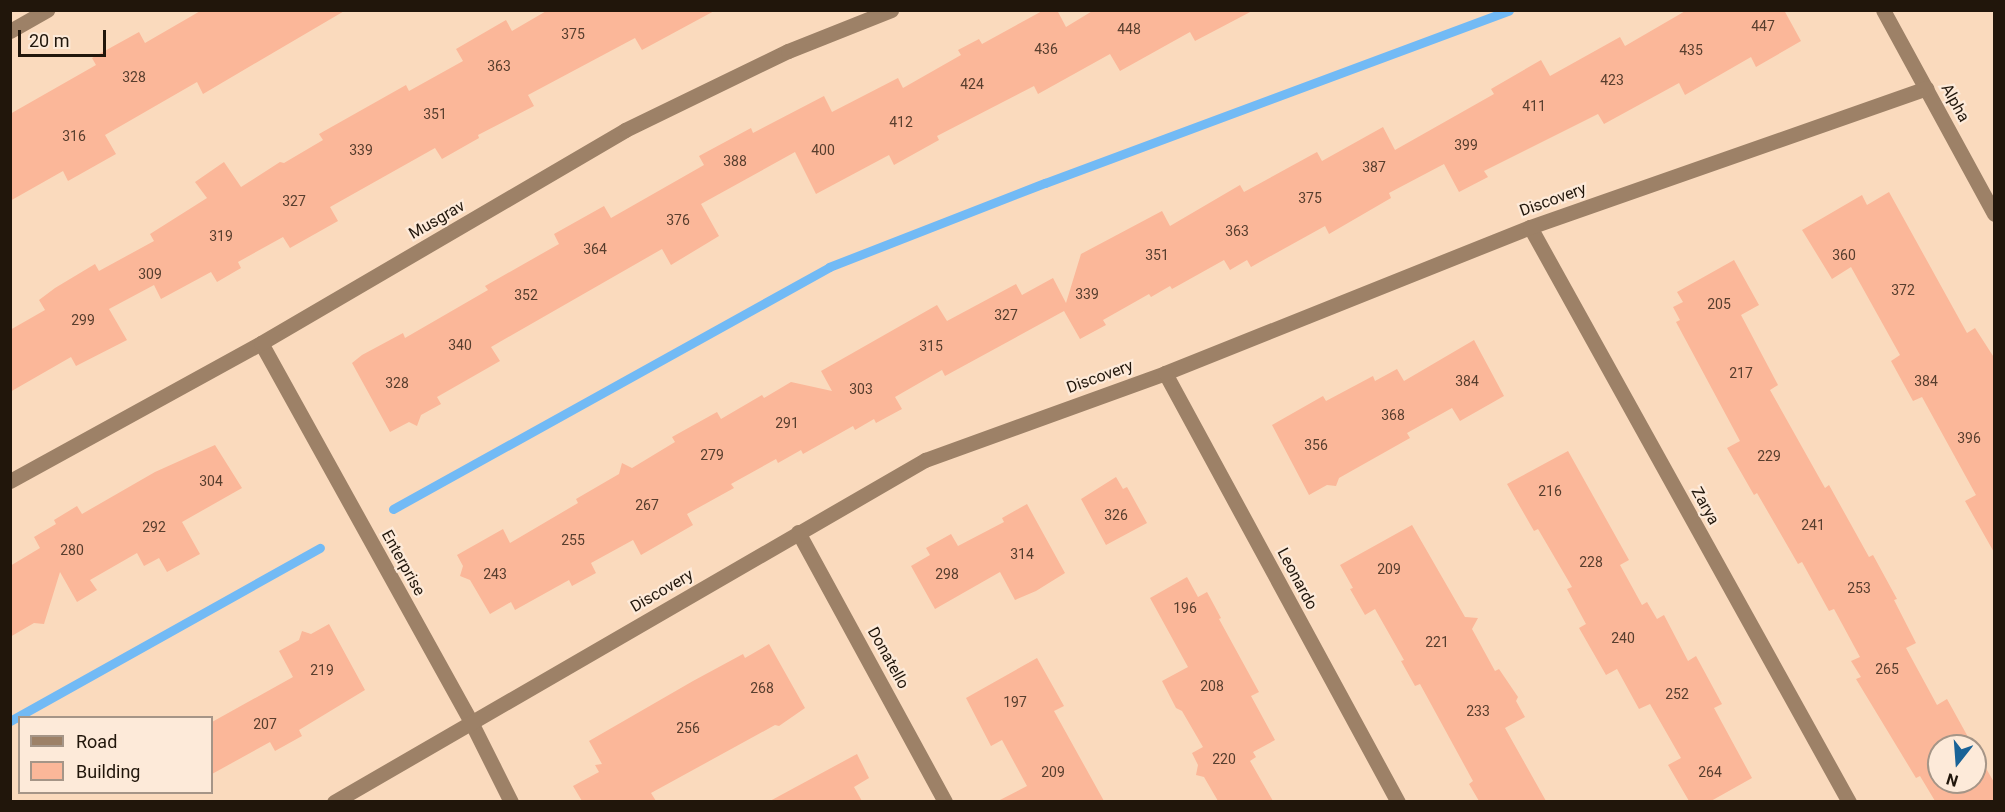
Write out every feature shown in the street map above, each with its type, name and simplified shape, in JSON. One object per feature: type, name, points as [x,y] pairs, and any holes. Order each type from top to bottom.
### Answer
[{"type":"street","points":[[10,31],[47,10]]},
{"type":"street","name":"Musgrav","points":[[10,481],[261,344],[626,130],[788,51],[891,10]]},
{"type":"street","name":"Alpha","points":[[1883,10],[1995,214]]},
{"type":"street","name":"Discovery","points":[[334,801],[472,724],[925,460],[1165,373],[1530,227],[1926,88]]},
{"type":"street","name":"Zarya","points":[[1530,227],[1849,801]]},
{"type":"street","name":"Enterprise","points":[[261,344],[472,724],[511,801]]},
{"type":"street","name":"Leonardo","points":[[1165,373],[1398,801]]},
{"type":"street","name":"Donatello","points":[[798,532],[945,801]]},
{"type":"building","points":[[202,10],[346,10],[203,94],[197,82],[105,135],[116,154],[68,181],[63,171],[10,201],[10,114],[96,65],[92,58],[139,32],[145,43]]},
{"type":"building","points":[[548,10],[716,10],[642,50],[635,38],[528,95],[534,106],[478,135],[479,138],[442,159],[435,148],[330,207],[338,221],[290,248],[283,237],[238,262],[241,268],[217,282],[211,272],[161,299],[154,285],[109,309],[127,340],[76,366],[71,357],[10,392],[10,330],[45,310],[39,300],[55,288],[95,264],[99,271],[154,241],[150,234],[207,198],[195,182],[224,162],[241,187],[280,162],[284,163],[323,140],[319,134],[406,85],[409,91],[463,61],[456,49],[506,20],[512,31]]},
{"type":"building","points":[[1044,10],[1057,10],[1066,27],[1094,10],[1254,10],[1195,41],[1190,32],[1120,71],[1110,54],[1038,94],[1034,86],[937,136],[939,140],[894,165],[889,155],[816,194],[795,152],[701,204],[719,236],[671,265],[662,249],[491,347],[500,361],[437,397],[441,404],[421,415],[417,426],[409,422],[390,432],[352,363],[362,355],[403,333],[405,338],[488,290],[485,286],[559,244],[554,234],[604,206],[611,218],[704,165],[699,156],[751,128],[753,133],[824,96],[832,112],[898,78],[903,88],[961,55],[958,50],[979,39],[982,44]]},
{"type":"building","points":[[1687,10],[1784,10],[1801,41],[1756,67],[1751,57],[1685,95],[1679,83],[1604,124],[1598,114],[1484,171],[1488,177],[1459,192],[1444,164],[1389,193],[1391,198],[1329,234],[1325,226],[1251,267],[1247,260],[1230,270],[1224,260],[1172,289],[1170,286],[1151,297],[1149,294],[1103,320],[1106,325],[1080,339],[1064,311],[945,376],[942,370],[895,397],[902,409],[876,423],[874,419],[855,430],[853,426],[803,454],[801,450],[778,463],[776,459],[731,484],[734,488],[687,514],[693,525],[641,555],[633,540],[591,563],[596,573],[572,586],[569,580],[515,610],[511,602],[490,614],[470,580],[460,576],[463,566],[457,555],[503,529],[510,543],[578,503],[576,499],[619,474],[622,463],[632,468],[675,442],[672,437],[717,412],[721,419],[762,395],[764,398],[791,382],[832,391],[821,371],[937,305],[947,321],[1016,284],[1022,295],[1053,278],[1066,303],[1081,254],[1162,211],[1170,226],[1240,185],[1244,192],[1317,152],[1322,161],[1383,127],[1395,150],[1494,94],[1491,89],[1541,60],[1550,76],[1620,37],[1625,46]]},
{"type":"building","points":[[1889,192],[1967,333],[1975,328],[1995,359],[1995,554],[1965,501],[1976,495],[1922,397],[1913,401],[1891,361],[1900,355],[1851,267],[1832,279],[1802,230],[1862,195],[1867,205]]},
{"type":"building","points":[[1734,260],[1759,305],[1741,315],[1778,385],[1770,390],[1825,488],[1829,485],[1869,557],[1873,555],[1897,599],[1894,600],[1916,643],[1906,648],[1937,705],[1947,699],[1966,734],[1927,734],[1927,788],[1920,776],[1916,778],[1856,679],[1861,677],[1851,661],[1860,657],[1834,609],[1829,611],[1802,562],[1798,564],[1757,493],[1754,495],[1727,448],[1740,441],[1676,322],[1680,320],[1673,307],[1683,302],[1677,292]]},
{"type":"building","points":[[1474,340],[1504,396],[1460,421],[1452,408],[1407,433],[1410,438],[1339,478],[1336,486],[1327,485],[1309,495],[1272,425],[1323,396],[1326,401],[1373,376],[1375,381],[1397,369],[1404,381]]},
{"type":"building","points":[[215,445],[242,488],[182,522],[200,554],[167,572],[159,558],[144,566],[137,553],[90,580],[97,590],[77,602],[60,572],[44,624],[34,623],[10,637],[10,566],[40,548],[34,537],[56,524],[54,520],[77,506],[82,514],[155,472]]},
{"type":"building","points":[[1568,451],[1629,560],[1620,565],[1642,605],[1647,602],[1657,619],[1664,615],[1688,661],[1696,656],[1722,704],[1714,708],[1752,778],[1711,801],[1689,801],[1668,765],[1681,758],[1650,704],[1639,709],[1617,669],[1606,675],[1579,628],[1586,624],[1567,589],[1572,587],[1538,529],[1534,531],[1507,484]]},
{"type":"building","points":[[1116,477],[1123,489],[1127,487],[1147,523],[1106,545],[1081,499]]},
{"type":"building","points":[[1027,504],[1065,573],[1036,591],[1015,600],[1000,572],[935,609],[911,566],[930,555],[926,548],[951,534],[958,546],[1004,522],[1002,518]]},
{"type":"building","points":[[1412,525],[1465,617],[1478,618],[1472,629],[1495,671],[1499,669],[1518,697],[1516,701],[1525,717],[1505,728],[1546,801],[1479,801],[1469,784],[1473,781],[1420,684],[1415,686],[1401,661],[1404,660],[1375,609],[1365,615],[1350,589],[1353,588],[1340,565]]},
{"type":"building","points":[[1187,577],[1198,597],[1207,592],[1221,618],[1219,619],[1259,692],[1251,696],[1275,740],[1253,752],[1256,757],[1250,761],[1273,801],[1218,801],[1204,777],[1196,775],[1198,765],[1192,753],[1203,747],[1182,711],[1176,708],[1162,681],[1188,667],[1150,598]]},
{"type":"building","points":[[329,624],[365,690],[299,730],[302,736],[275,751],[270,742],[213,773],[213,721],[293,677],[279,651],[299,640],[302,631],[311,634]]},
{"type":"building","points":[[769,644],[805,708],[779,726],[775,725],[651,793],[656,801],[582,801],[573,786],[599,772],[595,765],[602,764],[589,741],[743,654],[745,658]]},
{"type":"building","points":[[1037,658],[1064,706],[1054,711],[1104,801],[998,801],[1027,786],[1002,740],[991,746],[966,698]]},
{"type":"building","points":[[857,754],[869,778],[854,787],[862,801],[770,801]]},
{"type":"building","points":[[1987,770],[1995,784],[1995,801],[1935,801],[1931,794],[1987,794]]},
{"type":"waterway","points":[[393,509],[829,267],[1045,183],[1509,10]]},
{"type":"waterway","points":[[19,716],[320,548]]},
{"type":"waterway","points":[[10,721],[18,717]]}]
